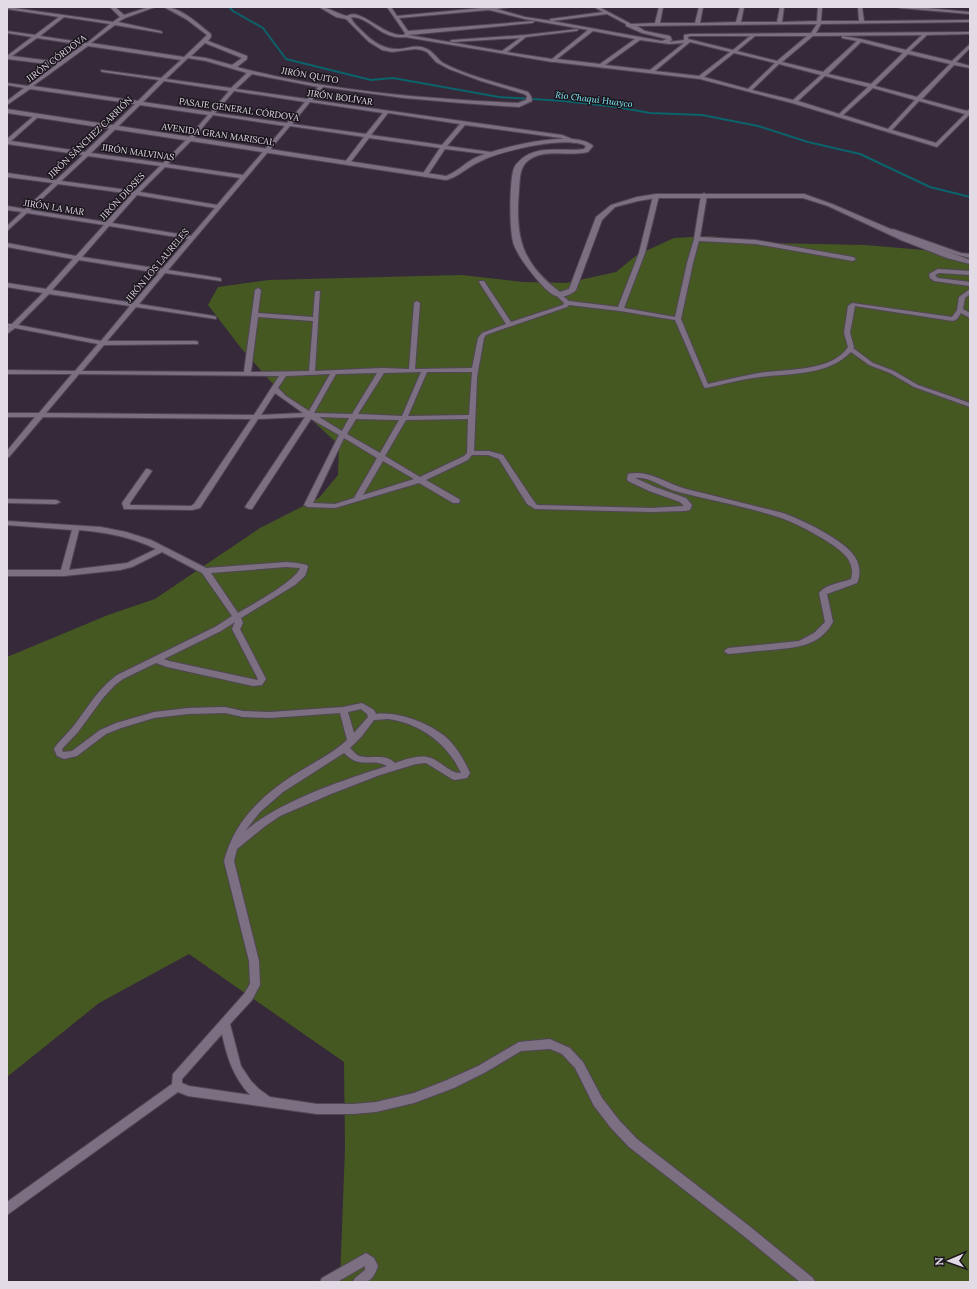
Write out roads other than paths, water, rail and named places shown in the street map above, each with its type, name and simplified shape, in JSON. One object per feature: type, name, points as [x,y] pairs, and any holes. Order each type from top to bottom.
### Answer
[{"type":"street","points":[[112,7],[123,17]]},
{"type":"street","name":"JIRÓN CÓRDOVA","points":[[7,103],[123,17],[153,7]]},
{"type":"street","points":[[166,7],[188,18],[209,35],[205,41],[245,57],[233,67]]},
{"type":"street","points":[[321,7],[338,16],[348,18],[350,16],[358,16],[388,34],[398,37],[607,13]]},
{"type":"street","points":[[389,7],[406,35],[503,53],[700,78],[890,129],[937,145],[969,112],[779,62],[688,40],[671,44],[667,41],[584,29],[484,8]]},
{"type":"street","points":[[396,17],[508,7]]},
{"type":"street","points":[[596,7],[628,25],[649,33],[668,36],[670,40],[667,41]]},
{"type":"street","points":[[657,25],[661,7]]},
{"type":"street","points":[[697,24],[701,7]]},
{"type":"street","points":[[738,24],[742,7]]},
{"type":"street","points":[[779,24],[782,7]]},
{"type":"street","points":[[749,90],[813,33],[819,24],[820,7]]},
{"type":"street","points":[[860,7],[862,23]]},
{"type":"street","points":[[900,7],[970,13]]},
{"type":"street","points":[[7,8],[114,23],[160,32]]},
{"type":"street","points":[[8,57],[63,16]]},
{"type":"street","name":"JIRÓN QUITO","points":[[7,32],[187,58],[206,58],[251,72],[321,86],[431,100],[519,105],[529,99],[526,94],[519,91],[475,78],[438,62],[424,49],[395,51],[383,50],[361,32],[348,18]]},
{"type":"street","points":[[628,25],[819,24],[970,21]]},
{"type":"street","points":[[921,22],[944,33]]},
{"type":"street","points":[[442,42],[525,36],[584,29]]},
{"type":"street","points":[[552,60],[592,30]]},
{"type":"street","points":[[877,44],[885,33]]},
{"type":"street","points":[[839,116],[908,52],[926,33]]},
{"type":"street","points":[[688,40],[686,36],[690,35],[970,33]]},
{"type":"street","points":[[700,78],[754,34]]},
{"type":"street","points":[[827,34],[861,40],[970,67]]},
{"type":"street","points":[[503,53],[525,36]]},
{"type":"street","points":[[601,66],[639,38]]},
{"type":"street","points":[[651,72],[688,40]]},
{"type":"street","points":[[794,102],[861,40]]},
{"type":"street","name":"JIRÓN SÁNCHEZ CARRIÓN","points":[[7,229],[87,154],[163,79],[205,41]]},
{"type":"street","points":[[890,129],[970,45]]},
{"type":"street","points":[[8,57],[61,64]]},
{"type":"street","name":"JIRÓN BOLÍVAR","points":[[103,71],[562,137],[574,141]]},
{"type":"street","name":"JIRÓN DIOSES","points":[[7,332],[10,325],[47,292],[136,193],[190,139],[233,89],[251,72]]},
{"type":"street","name":"PASAJE GENERAL CÓRDOVA","points":[[7,84],[31,86],[491,154]]},
{"type":"street","name":"JIRÓN LOS LAURELES","points":[[7,455],[101,343],[136,305],[243,177],[290,125],[321,86]]},
{"type":"street","name":"AVENIDA GRAN MARISCAL","points":[[7,111],[426,175],[449,177],[467,165],[491,154],[537,144],[574,141]]},
{"type":"street","points":[[348,162],[386,112]]},
{"type":"street","points":[[7,142],[36,116]]},
{"type":"street","points":[[426,175],[444,146],[464,123]]},
{"type":"street","points":[[574,141],[588,144],[589,149],[580,152],[555,150],[534,154],[522,161],[518,167],[514,225],[517,244],[538,274],[567,303],[620,309],[678,319]]},
{"type":"street","name":"JIRÓN MALVINAS","points":[[7,142],[243,177]]},
{"type":"street","points":[[7,175],[136,193],[218,207]]},
{"type":"street","points":[[704,195],[697,239],[690,263],[678,319],[706,386],[758,375],[816,369],[847,353],[850,349]]},
{"type":"street","points":[[558,294],[568,293],[572,290],[599,219],[606,211],[613,206],[656,196],[804,196],[820,201],[875,224],[911,241],[970,262]]},
{"type":"street","points":[[620,309],[642,253],[656,205],[656,196]]},
{"type":"street","name":"JIRÓN LA MAR","points":[[7,208],[192,238]]},
{"type":"street","points":[[875,224],[960,254],[970,256]]},
{"type":"street","points":[[697,239],[756,242],[853,259]]},
{"type":"street","points":[[7,245],[77,258],[219,280]]},
{"type":"street","points":[[970,274],[938,271],[932,274],[933,278],[936,280],[970,284]]},
{"type":"street","points":[[482,282],[510,325]]},
{"type":"street","points":[[7,285],[214,318]]},
{"type":"street","points":[[247,374],[258,290]]},
{"type":"street","points":[[970,291],[962,297],[960,310],[955,318],[951,319],[854,304],[852,306],[847,330],[850,349],[871,364],[892,372],[916,386],[970,405]]},
{"type":"street","points":[[312,373],[318,292]]},
{"type":"street","points":[[412,370],[417,303]]},
{"type":"street","points":[[382,370],[343,434],[307,504],[309,506],[335,506],[358,499],[420,480],[466,458],[470,453],[475,370],[481,338],[484,334],[562,307],[567,303]]},
{"type":"street","points":[[960,310],[970,316]]},
{"type":"street","points":[[255,315],[316,319]]},
{"type":"street","points":[[10,325],[101,343],[196,343]]},
{"type":"street","points":[[7,372],[284,374],[382,370],[475,370]]},
{"type":"street","points":[[358,499],[404,418],[425,370]]},
{"type":"street","points":[[249,507],[310,415],[334,372]]},
{"type":"street","points":[[148,471],[126,503],[127,507],[195,508],[284,374]]},
{"type":"street","points":[[274,388],[284,397],[310,415],[456,501]]},
{"type":"street","points":[[7,415],[255,417],[310,415],[404,418],[471,417]]},
{"type":"street","points":[[470,453],[489,453],[501,457],[530,502],[535,507],[652,510],[687,508],[688,505],[684,500],[652,489],[631,479],[630,476],[639,475],[673,488],[749,506],[794,520],[844,549],[852,558],[856,575],[854,581],[827,590],[823,593],[829,622],[822,631],[807,642],[800,644],[728,651]]},
{"type":"street","points":[[7,501],[56,502]]},
{"type":"street","points":[[7,523],[76,527],[126,534],[148,542],[161,550],[205,571],[237,617],[239,623],[236,629]]},
{"type":"street","points":[[64,573],[76,527]]},
{"type":"street","points":[[7,573],[64,573],[120,567],[129,565],[161,550]]},
{"type":"street","points":[[205,571],[300,564],[304,567],[302,574],[292,583],[218,629],[120,677],[107,686],[73,732],[62,743],[58,749],[60,754],[64,756],[74,754],[103,732],[119,725],[154,715],[188,711],[225,710],[243,714],[270,714],[343,710],[362,706],[371,712],[372,717]]},
{"type":"street","points":[[218,629],[236,629]]},
{"type":"street","points":[[156,660],[167,664],[259,683],[262,676],[236,629]]},
{"type":"street","points":[[343,710],[348,744],[355,757],[384,760],[390,763],[393,767]]},
{"type":"street","points":[[177,1086],[177,1077],[248,997],[254,985],[254,961],[229,861],[231,849],[252,815],[271,797],[295,778],[333,757],[348,744],[372,717],[394,717],[429,730],[443,739],[452,749],[466,773],[464,776],[455,777],[427,760],[418,760],[393,767],[279,812],[259,825],[231,849]]},
{"type":"street","points":[[225,1024],[233,1058],[241,1078],[255,1093],[268,1102]]},
{"type":"street","points":[[177,1086],[188,1091],[317,1109],[354,1109],[376,1107],[414,1098],[450,1084],[482,1069],[519,1047],[550,1044],[566,1050],[579,1065],[598,1102],[615,1124],[633,1143],[744,1229],[809,1282]]},
{"type":"street","points":[[7,1210],[177,1086]]},
{"type":"street","points":[[326,1282],[366,1260],[370,1262],[372,1266],[369,1274],[359,1282]]},
{"type":"waterway","name":"Río Chaqui Huayco","points":[[229,7],[233,11],[263,28],[286,59],[371,80],[393,78],[499,97],[564,101],[617,107],[650,113],[702,115],[758,126],[808,142],[860,154],[930,187],[970,197]]}]
